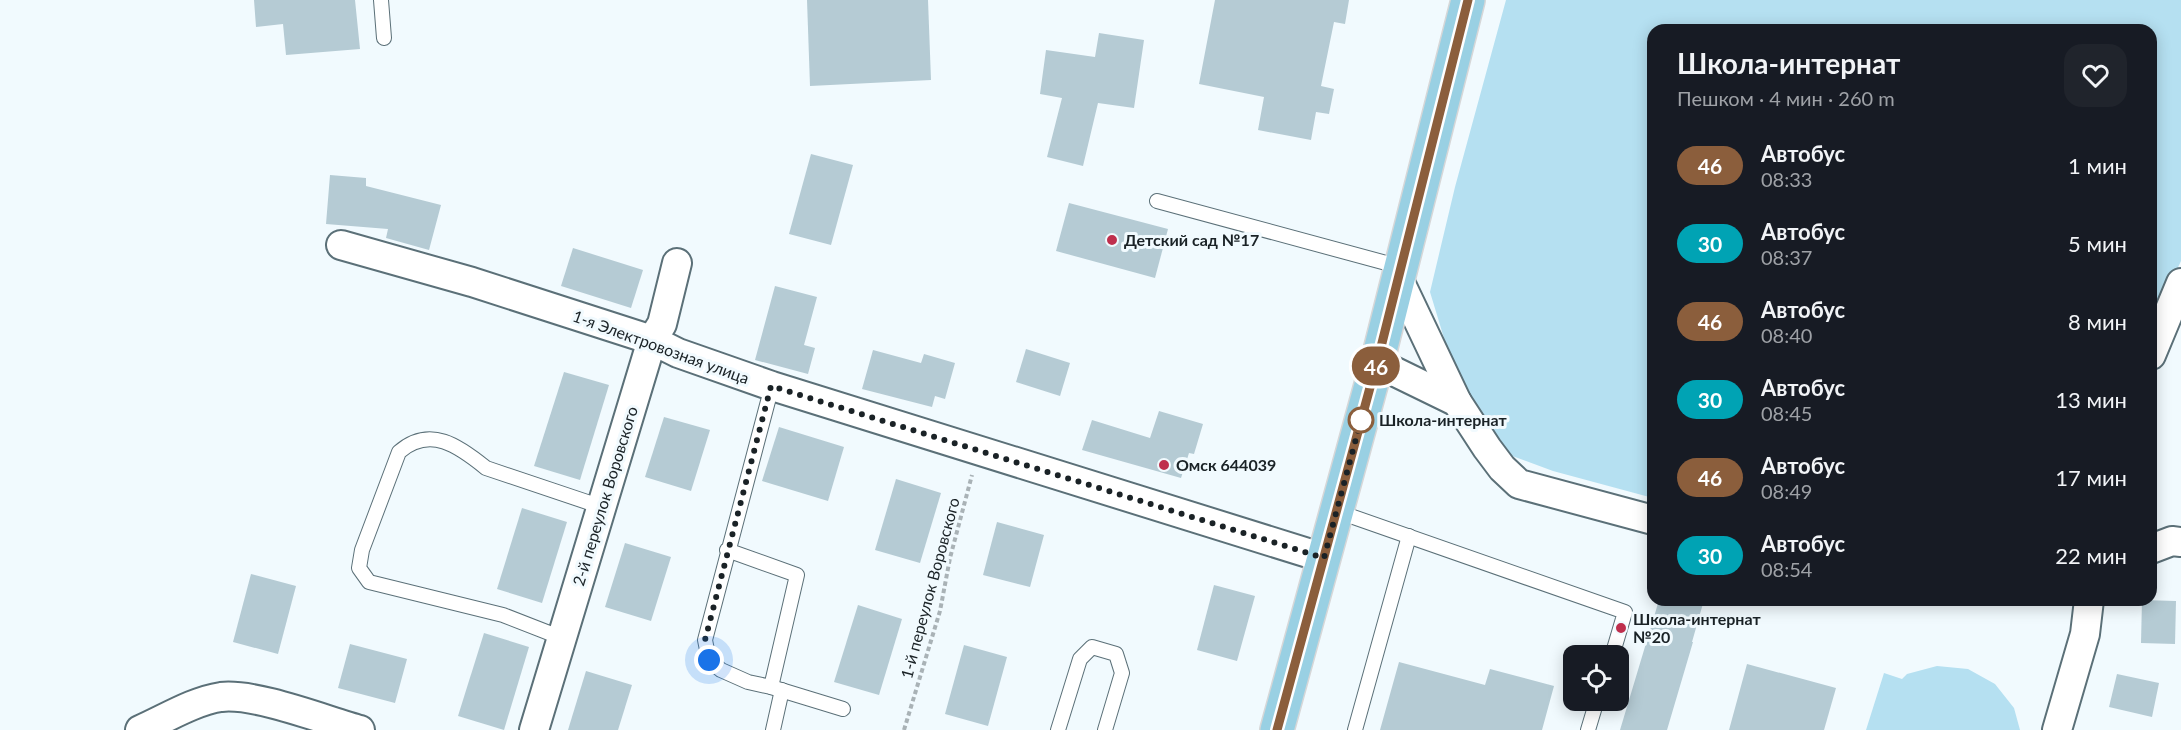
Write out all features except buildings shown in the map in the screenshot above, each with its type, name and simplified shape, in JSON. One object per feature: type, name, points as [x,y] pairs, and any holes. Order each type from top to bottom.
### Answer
[{"type":"main road","points":[[1277,730],[1377,363],[1468,0]]},
{"type":"street","name":"1-я Электровозная улица","points":[[341,244],[472,282],[652,340],[678,352],[771,386],[1324,558]]},
{"type":"street","name":"2-й переулок Воровского","points":[[534,730],[652,340],[662,324],[677,263]]},
{"type":"street","points":[[1400,273],[1457,402],[1502,468],[1519,484],[1647,518]]},
{"type":"street","points":[[2157,341],[2181,283]]},
{"type":"street","points":[[1377,363],[1457,402]]},
{"type":"street","points":[[2057,730],[2085,634],[2088,606]]},
{"type":"street","points":[[140,730],[195,705],[220,697],[240,697],[360,730]]},
{"type":"lane","points":[[381,0],[384,38]]},
{"type":"lane","points":[[1157,201],[1400,273]]},
{"type":"lane","points":[[771,386],[705,640],[709,660],[721,670],[748,682],[843,709]]},
{"type":"lane","points":[[562,638],[503,615],[369,582],[359,568],[362,550],[399,452],[409,443],[423,438],[446,441],[470,455],[486,468],[602,507]]},
{"type":"lane","points":[[1336,511],[1626,612],[1616,645]]},
{"type":"lane","points":[[1355,730],[1409,536]]},
{"type":"lane","points":[[727,550],[797,575],[776,689],[773,730]]},
{"type":"lane","points":[[1058,730],[1080,659],[1092,647],[1116,654],[1122,673],[1105,730]]},
{"type":"lane","points":[[1588,730],[1594,711]]},
{"type":"path","name":"1-й переулок Воровского","points":[[904,730],[940,611],[950,558],[978,451]]},
{"type":"shaded area","points":[[1506,0],[2181,0],[2181,261],[2157,311],[2157,24],[1647,24],[1647,496],[1553,471],[1504,453],[1477,414],[1447,348],[1430,292],[1455,187]]},
{"type":"shaded area","points":[[1937,666],[1968,669],[1995,684],[2014,708],[2020,730],[1866,730],[1884,673],[1902,679],[1907,674]]},
{"type":"bus line","name":"46","points":[[1277,730],[1381,347],[1468,0]]},
{"type":"place","name":"Детский сад №17","points":[[1112,240]]},
{"type":"place","name":"Школа-интернат","points":[[1361,420]]},
{"type":"place","name":"Омск 644039","points":[[1164,465]]},
{"type":"place","name":"Школа-интернат №20","points":[[1621,628]]},
{"type":"route","points":[[709,660],[705,640],[771,386],[1324,558],[1361,420]]}]
